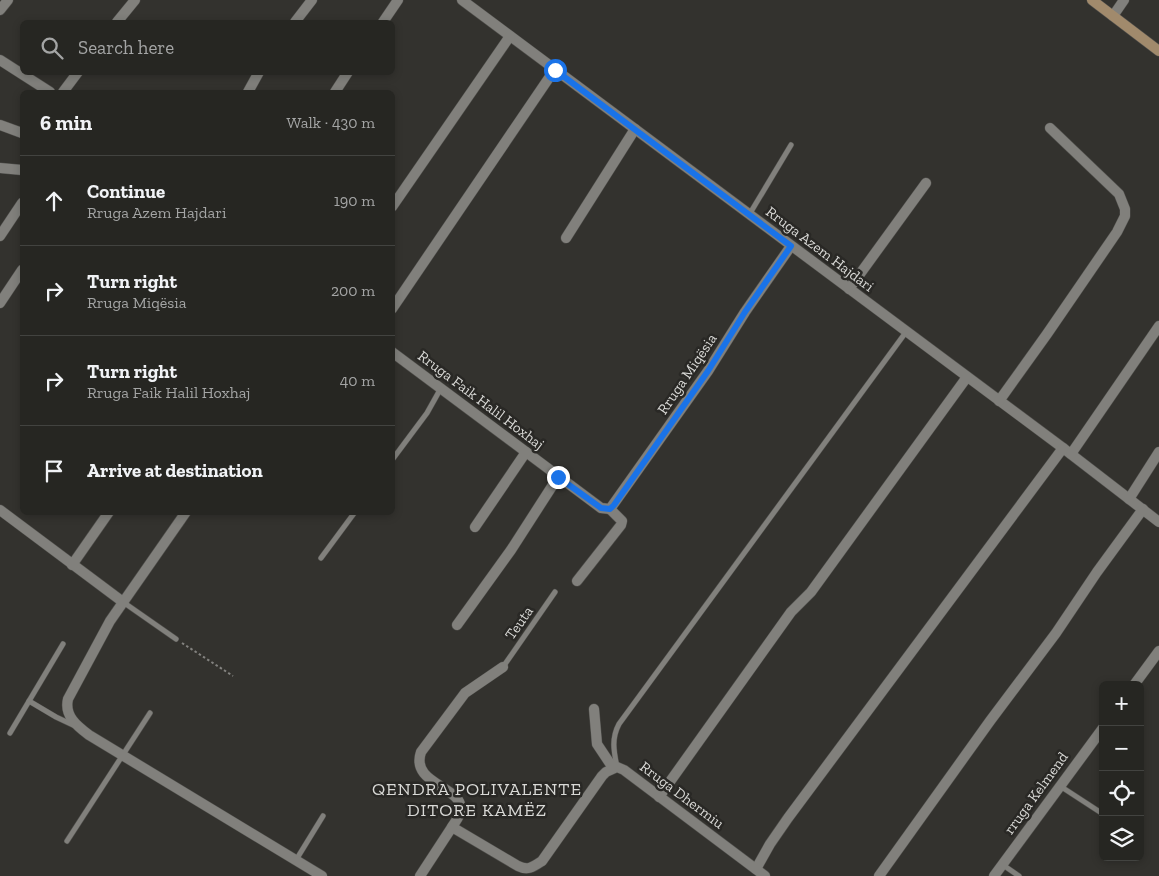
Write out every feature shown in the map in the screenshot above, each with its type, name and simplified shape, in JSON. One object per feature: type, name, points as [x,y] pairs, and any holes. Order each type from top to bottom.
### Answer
[{"type":"main road","points":[[1092,0],[1159,52]]},
{"type":"street","points":[[0,10],[8,0]]},
{"type":"street","points":[[119,20],[135,0]]},
{"type":"street","points":[[297,20],[312,0]]},
{"type":"street","points":[[384,20],[398,0]]},
{"type":"street","name":"Rruga Azem Hajdari","points":[[462,0],[1067,451],[1159,522]]},
{"type":"street","points":[[1113,16],[1124,0]]},
{"type":"street","points":[[395,203],[510,36]]},
{"type":"street","points":[[1,64],[20,75]]},
{"type":"street","points":[[395,305],[555,70]]},
{"type":"street","points":[[20,75],[46,90]]},
{"type":"street","points":[[64,90],[76,75]]},
{"type":"street","points":[[249,90],[257,75]]},
{"type":"street","points":[[336,90],[346,75]]},
{"type":"street","points":[[0,125],[20,132]]},
{"type":"street","points":[[999,401],[1047,334],[1125,216],[1125,210],[1119,194],[1050,128]]},
{"type":"street","points":[[566,238],[635,129]]},
{"type":"street","points":[[0,168],[20,170]]},
{"type":"street","points":[[849,289],[926,183]]},
{"type":"street","points":[[0,236],[20,206]]},
{"type":"street","name":"Rruga Miqësia","points":[[605,508],[708,371],[745,312],[791,246]]},
{"type":"street","points":[[0,303],[20,273]]},
{"type":"street","points":[[761,873],[770,844],[788,818],[1067,451],[1159,326]]},
{"type":"street","name":"Rruga Faik Halil Hoxhaj","points":[[395,354],[558,477],[605,508]]},
{"type":"street","points":[[659,797],[791,612],[811,592],[967,377]]},
{"type":"street","points":[[475,527],[526,452]]},
{"type":"street","points":[[1129,499],[1159,452]]},
{"type":"street","points":[[457,625],[511,550],[558,477]]},
{"type":"street","points":[[577,581],[621,525],[622,521],[620,518],[605,508]]},
{"type":"street","points":[[879,876],[990,720],[1056,633],[1143,509]]},
{"type":"street","points":[[0,510],[123,602]]},
{"type":"street","points":[[72,565],[107,515]]},
{"type":"street","points":[[184,515],[110,621],[68,699],[68,713],[78,727],[322,876]]},
{"type":"street","points":[[1137,681],[1159,651]]},
{"type":"street","points":[[420,876],[460,814],[461,808],[454,796],[423,772],[419,758],[421,752],[465,693],[503,666]]},
{"type":"street","points":[[452,827],[524,869],[530,868],[542,861],[602,776],[615,768],[597,744],[594,709]]},
{"type":"street","name":"rruga Kelmend","points":[[994,876],[1099,733]]},
{"type":"street","name":"Rruga Dhermiu","points":[[615,768],[624,770],[761,873]]},
{"type":"lane","points":[[749,214],[791,145]]},
{"type":"lane","points":[[615,768],[613,743],[614,734],[619,724],[906,332]]},
{"type":"lane","points":[[395,456],[427,413],[441,388]]},
{"type":"lane","points":[[321,558],[352,515]]},
{"type":"lane","name":"Teuta","points":[[503,666],[555,592]]},
{"type":"lane","points":[[123,602],[176,639]]},
{"type":"lane","points":[[10,734],[63,644]]},
{"type":"lane","points":[[29,701],[78,727]]},
{"type":"lane","points":[[67,841],[150,713]]},
{"type":"lane","points":[[1060,786],[1099,811]]},
{"type":"lane","points":[[296,860],[323,816]]},
{"type":"lane","points":[[1003,864],[1019,876]]},
{"type":"path","points":[[176,639],[233,676]]},
{"type":"district","name":"QENDRA POLIVALENTE DITORE KAMËZ","points":[[477,800]]},
{"type":"route","points":[[555,70],[791,246],[745,312],[708,371],[610,509],[605,510],[601,508],[558,477]]}]
